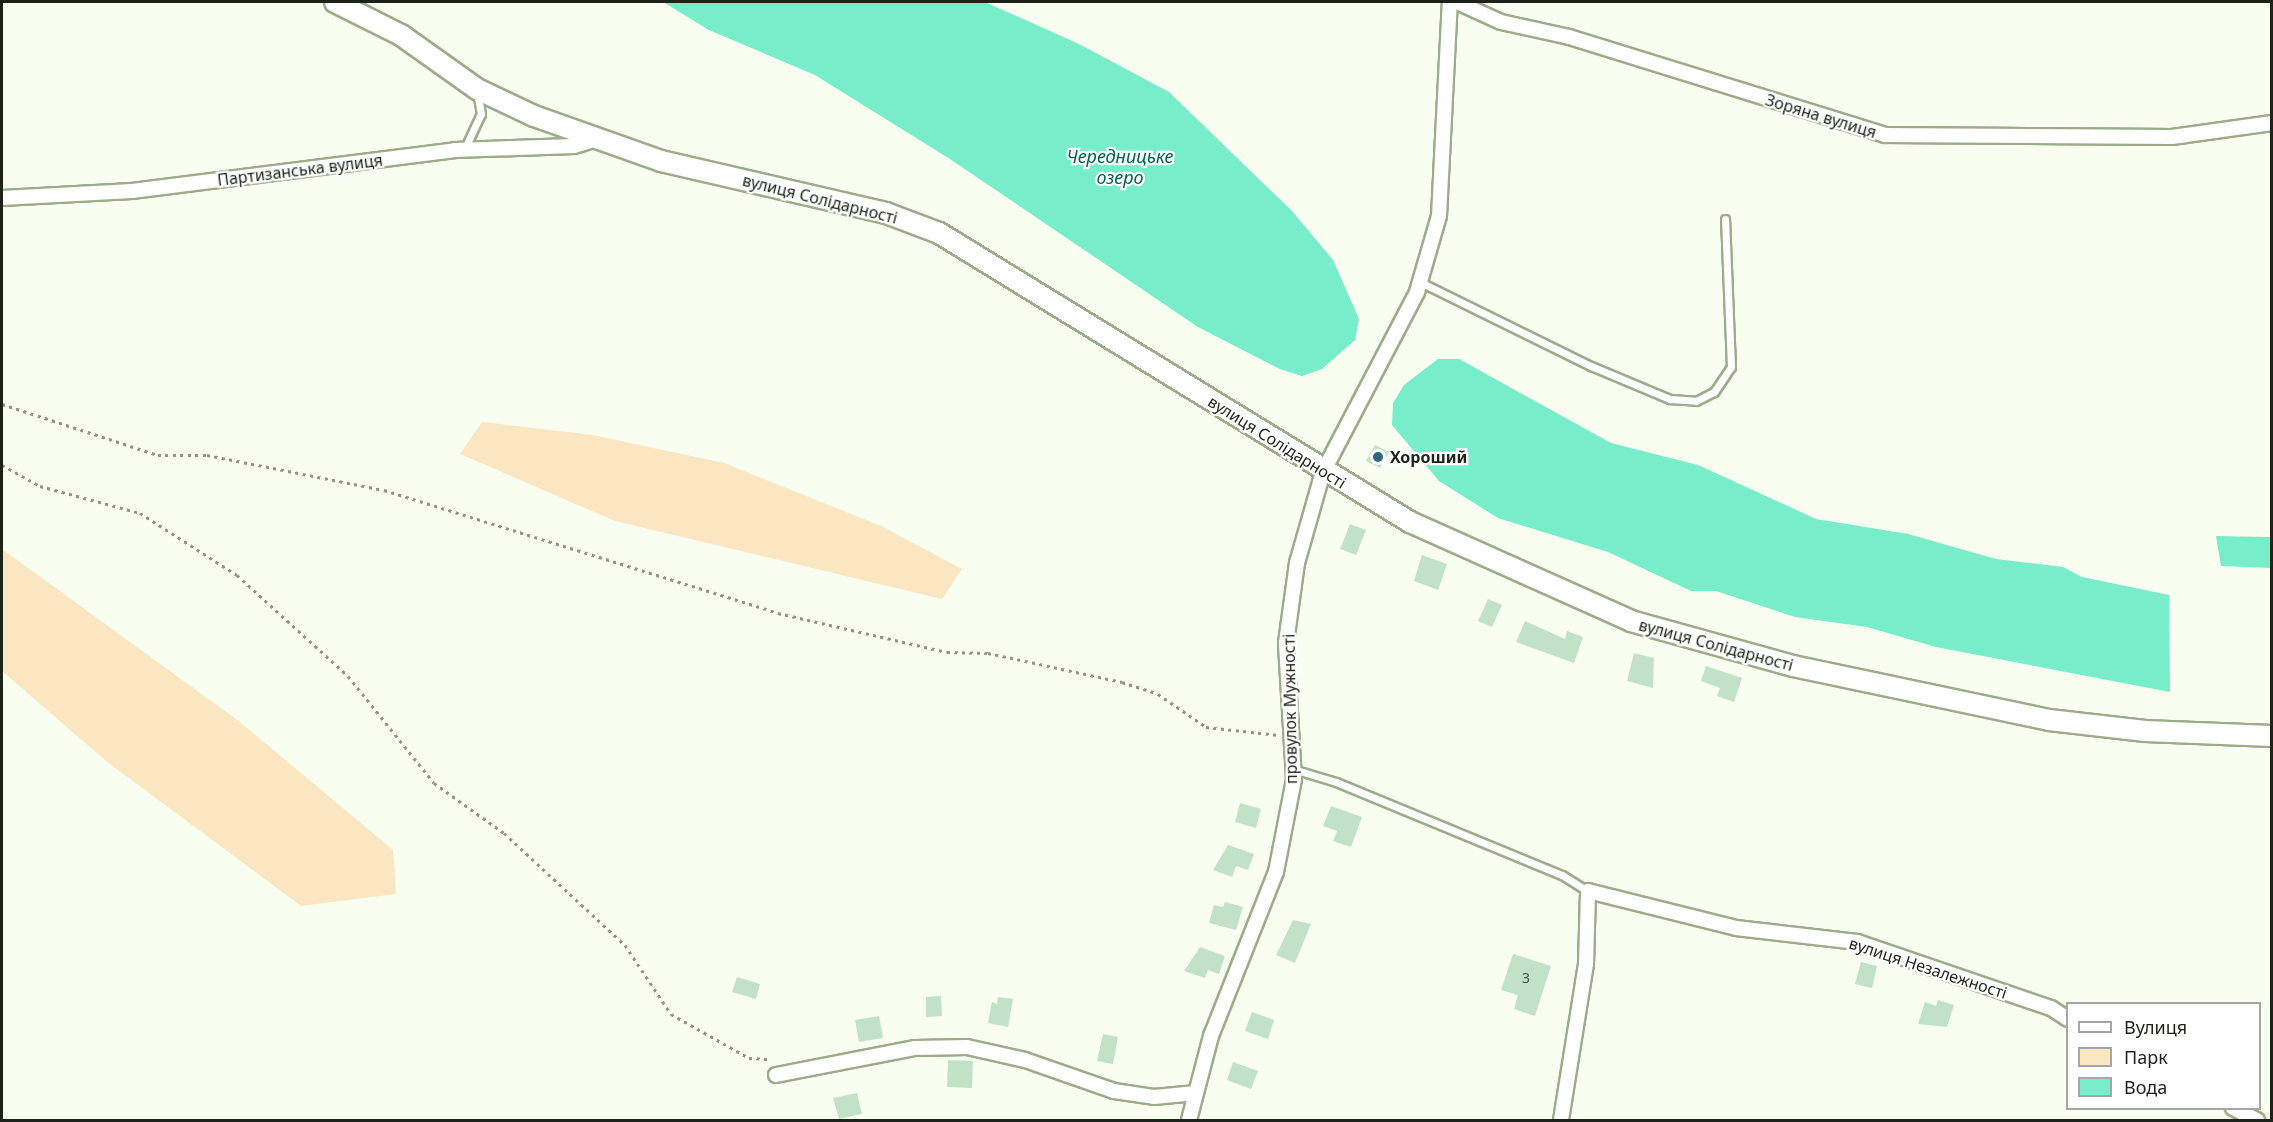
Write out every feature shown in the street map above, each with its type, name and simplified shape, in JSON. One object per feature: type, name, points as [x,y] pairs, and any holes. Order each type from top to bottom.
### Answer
[{"type":"main road","name":"вулиця Солідарності","points":[[335,2],[401,35],[477,89],[597,139],[661,161],[886,213],[939,233],[1323,472],[1410,522],[1519,573],[1631,621],[1708,645],[2049,720],[2145,731],[2271,736]]},
{"type":"street","name":"провулок Мужності","points":[[1189,1120],[1211,1036],[1276,872],[1293,769],[1286,644],[1297,563],[1323,472],[1420,282],[1439,216],[1450,2]]},
{"type":"street","name":"Зоряна вулиця","points":[[1457,2],[1501,22],[1569,37],[1885,135],[2172,137],[2271,123]]},
{"type":"street","name":"Партизанська вулиця","points":[[2,198],[132,191],[464,150],[574,146],[597,139]]},
{"type":"street","name":"вулиця Незалежності","points":[[1588,891],[1736,928],[1857,942],[2051,1008],[2066,1018]]},
{"type":"street","points":[[1561,1120],[1586,963],[1588,891]]},
{"type":"street","points":[[776,1075],[915,1048],[967,1047],[1025,1060],[1114,1091],[1154,1097],[1196,1093]]},
{"type":"street","points":[[2237,1110],[2257,1120]]},
{"type":"lane","points":[[464,150],[481,114],[477,89]]},
{"type":"lane","points":[[1420,282],[1591,366],[1670,399],[1696,401],[1714,392],[1731,367],[1723,279],[1725,219]]},
{"type":"lane","points":[[1293,769],[1336,782],[1562,875],[1588,891]]},
{"type":"path","points":[[2,404],[158,454],[207,455],[384,490],[778,614],[947,652],[988,653],[1122,682],[1158,694],[1206,728],[1291,737]]},
{"type":"path","points":[[2,465],[40,486],[140,513],[237,575],[348,676],[434,783],[504,833],[625,945],[642,979],[671,1014],[749,1058],[783,1060]]},
{"type":"green space","points":[[482,422],[593,435],[724,463],[881,526],[962,569],[942,599],[615,521],[460,454]]},
{"type":"green space","points":[[2,549],[240,722],[393,850],[396,894],[301,906],[106,761],[2,671]]},
{"type":"water","name":"Чередницьке озеро","points":[[663,2],[985,2],[1079,44],[1169,92],[1292,211],[1333,260],[1359,319],[1355,340],[1322,369],[1302,376],[1280,369],[1198,327],[950,159],[815,75],[709,30]]},
{"type":"water","points":[[1438,359],[1459,359],[1611,443],[1698,465],[1816,519],[1908,534],[1996,559],[2063,567],[2082,577],[2169,595],[2170,692],[1936,647],[1867,627],[1795,617],[1716,591],[1691,591],[1608,552],[1498,518],[1439,481],[1392,425],[1393,403],[1404,385]]},
{"type":"water","points":[[2216,536],[2271,537],[2271,568],[2221,566]]},
{"type":"building","name":"Хороший","points":[[1375,445],[1389,452],[1380,468],[1366,461]]},
{"type":"building","points":[[1350,524],[1366,530],[1356,555],[1340,549]]},
{"type":"building","points":[[1422,555],[1447,564],[1438,590],[1414,581]]},
{"type":"building","points":[[1488,599],[1502,605],[1492,627],[1478,621]]},
{"type":"building","points":[[1525,621],[1565,639],[1567,631],[1583,637],[1574,663],[1516,642]]},
{"type":"building","points":[[1634,653],[1654,658],[1653,688],[1627,681]]},
{"type":"building","points":[[1706,666],[1742,678],[1734,702],[1717,696],[1720,688],[1701,681]]},
{"type":"building","points":[[1240,803],[1261,809],[1256,828],[1235,822]]},
{"type":"building","points":[[1331,806],[1362,817],[1351,847],[1333,841],[1337,831],[1323,826]]},
{"type":"building","points":[[1228,845],[1254,854],[1248,870],[1236,866],[1232,877],[1213,870]]},
{"type":"building","points":[[1225,902],[1243,907],[1236,930],[1209,923],[1214,905],[1223,907]]},
{"type":"building","points":[[1293,920],[1311,924],[1295,963],[1276,955]]},
{"type":"building","points":[[1200,947],[1225,956],[1219,974],[1208,970],[1205,978],[1184,971]]},
{"type":"building","points":[[1513,954],[1551,966],[1535,1016],[1514,1009],[1518,995],[1501,990]]},
{"type":"building","points":[[1861,962],[1877,966],[1872,988],[1855,984]]},
{"type":"building","points":[[737,977],[760,984],[756,999],[732,992]]},
{"type":"building","points":[[941,996],[942,1016],[926,1017],[926,997]]},
{"type":"building","points":[[998,997],[1013,999],[1008,1027],[988,1023],[992,1002],[997,1004]]},
{"type":"building","points":[[1938,1000],[1954,1005],[1947,1027],[1918,1024],[1925,1002],[1936,1006]]},
{"type":"building","points":[[1252,1012],[1274,1020],[1268,1039],[1245,1031]]},
{"type":"building","points":[[879,1016],[883,1038],[859,1042],[855,1020]]},
{"type":"building","points":[[1103,1034],[1118,1037],[1113,1064],[1097,1061]]},
{"type":"building","points":[[948,1060],[973,1061],[972,1088],[947,1087]]},
{"type":"building","points":[[1233,1062],[1258,1071],[1251,1089],[1227,1080]]},
{"type":"building","points":[[857,1093],[862,1114],[839,1119],[833,1098]]},
{"type":"place","name":"Хороший","points":[[1378,457]]}]
